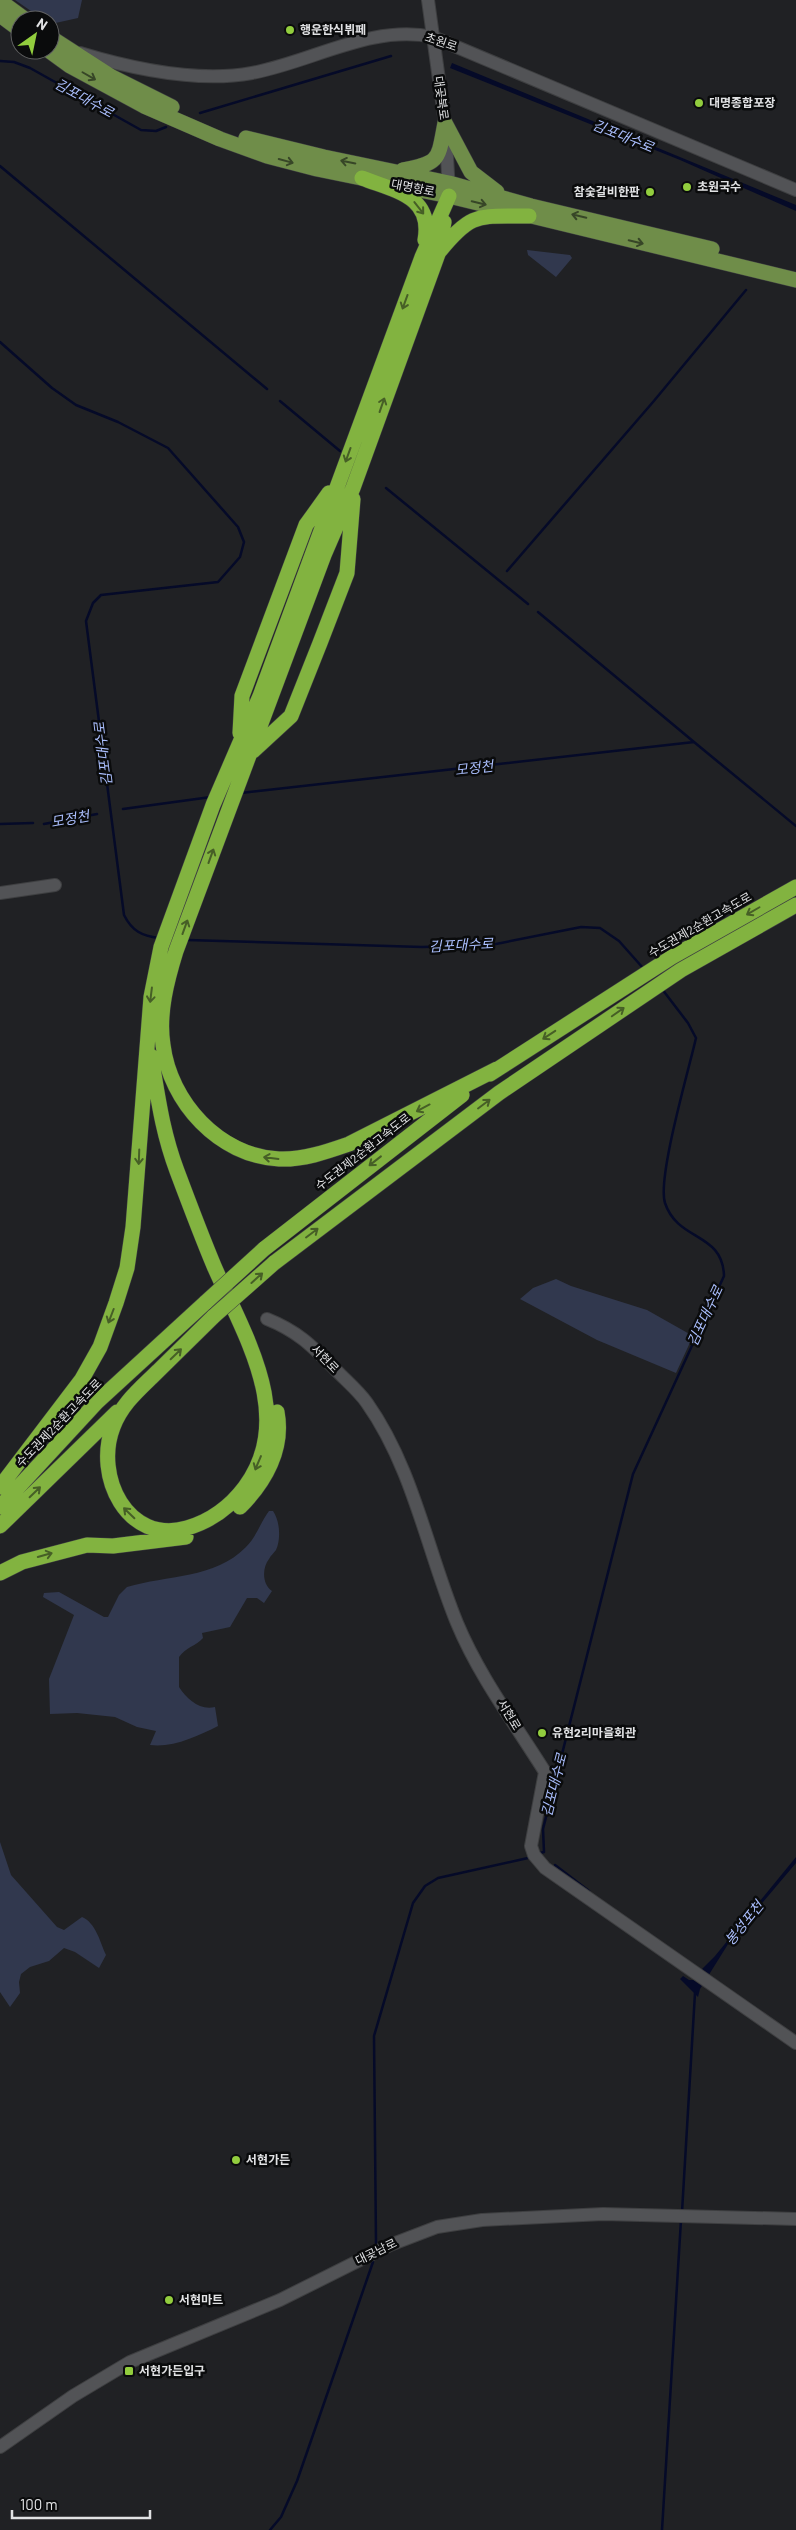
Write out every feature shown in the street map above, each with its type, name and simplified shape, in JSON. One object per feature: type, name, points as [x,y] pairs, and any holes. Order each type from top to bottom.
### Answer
[{"type":"highway","points":[[362,178],[402,193],[416,202],[426,216],[427,232],[422,257]]},
{"type":"highway","points":[[0,1573],[22,1562],[87,1544],[113,1546],[171,1539],[190,1536],[210,1529],[228,1519],[257,1489],[274,1456],[278,1436],[273,1396],[168,1118],[160,1068],[165,995],[176,951],[194,902],[250,757],[324,555],[353,488],[438,254],[449,189]]},
{"type":"highway","points":[[0,1487],[82,1379],[100,1347],[116,1303],[127,1268],[133,1228],[147,1035],[154,973],[161,947],[177,900],[239,743],[242,696],[306,525],[339,479],[449,189]]},
{"type":"highway","points":[[438,254],[460,228],[477,218],[530,211]]},
{"type":"highway","points":[[250,757],[291,716],[347,573],[353,488]]},
{"type":"highway","name":"수도권제2순환고속도로","points":[[0,1507],[97,1402],[264,1249],[497,1069],[672,957],[796,887]]},
{"type":"highway","points":[[0,1526],[214,1316],[274,1263],[499,1093],[681,970],[796,905]]},
{"type":"highway","points":[[147,1035],[162,1130],[212,1262],[264,1382],[267,1404],[268,1427],[265,1444],[251,1478],[239,1495],[224,1509],[211,1518],[184,1529],[164,1530],[147,1526],[132,1517],[120,1504],[107,1470],[109,1439],[124,1405],[158,1371]]},
{"type":"highway","points":[[163,1045],[174,1082],[194,1116],[212,1132],[231,1144],[259,1156],[279,1159],[323,1153],[349,1144],[397,1122],[497,1069]]},
{"type":"main road","points":[[0,1],[12,10]]},
{"type":"main road","name":"대명항로","points":[[60,44],[112,77],[155,99],[261,143],[396,172],[449,189],[530,211],[796,280]]},
{"type":"main road","name":"대명항로","points":[[60,57],[110,88],[220,139],[267,156],[362,178],[449,189]]},
{"type":"main road","points":[[396,172],[428,166],[436,159],[440,151],[445,123]]},
{"type":"main road","points":[[445,123],[471,172],[497,192],[530,211]]},
{"type":"main road","name":"대명항로","points":[[530,211],[796,270]]},
{"type":"street","name":"대곶북로","points":[[428,0],[445,123],[449,189]]},
{"type":"street","name":"초원로","points":[[67,49],[123,64],[189,75],[249,73],[376,37],[408,33],[433,38],[796,190]]},
{"type":"street","points":[[112,77],[114,69],[123,64]]},
{"type":"street","points":[[0,893],[55,885]]},
{"type":"street","name":"서현로","points":[[267,1318],[285,1326],[308,1341],[366,1401],[387,1435],[423,1522],[440,1577],[468,1646],[545,1772],[532,1835],[534,1854],[546,1868],[796,2043]]},
{"type":"street","name":"대곶남로","points":[[0,2447],[73,2396],[118,2368],[280,2300],[409,2236],[437,2227],[482,2220],[603,2214],[796,2219]]},
{"type":"shaded area","points":[[15,0],[82,0],[78,18],[60,22],[60,10],[30,10]]},
{"type":"shaded area","points":[[527,250],[570,255],[572,258],[556,277],[528,255]]},
{"type":"shaded area","points":[[556,1279],[571,1286],[647,1310],[693,1336],[676,1373],[597,1340],[520,1299],[533,1288]]},
{"type":"shaded area","points":[[269,1511],[273,1511],[279,1530],[278,1546],[264,1571],[266,1584],[272,1591],[264,1603],[257,1598],[247,1598],[230,1627],[202,1633],[203,1638],[179,1657],[179,1687],[186,1696],[199,1706],[215,1707],[218,1726],[176,1743],[150,1745],[156,1731],[137,1727],[115,1717],[77,1713],[50,1714],[49,1679],[74,1615],[43,1597],[44,1593],[59,1592],[104,1617],[108,1617],[119,1595],[127,1587],[205,1571],[234,1557],[250,1543]]},
{"type":"shaded area","points":[[0,1842],[11,1875],[57,1927],[64,1930],[82,1917],[94,1928],[106,1955],[99,1968],[75,1952],[64,1948],[49,1961],[30,1967],[21,1974],[19,1982],[20,1993],[10,2007],[0,1992]]},
{"type":"water","points":[[452,63],[796,205],[796,211],[680,160],[450,68]]},
{"type":"water","name":"봉성포천","points":[[796,1857],[796,1863],[730,1941],[700,1989],[698,1997],[680,1979],[683,1976],[689,1980],[695,1980],[700,1971],[715,1956]]},
{"type":"waterway","name":"김포대수로","points":[[200,113],[391,56]]},
{"type":"waterway","name":"김포대수로","points":[[0,61],[14,62],[30,68],[141,130],[156,131],[166,127]]},
{"type":"waterway","points":[[0,166],[267,389]]},
{"type":"waterway","points":[[507,571],[653,402],[746,290]]},
{"type":"waterway","name":"김포대수로","points":[[0,342],[52,388],[76,405],[118,422],[168,448],[238,527],[244,542],[240,557],[218,582],[101,595],[93,603],[86,621],[124,915],[130,925],[138,932],[159,938]]},
{"type":"waterway","points":[[280,401],[340,451]]},
{"type":"waterway","points":[[386,488],[528,604]]},
{"type":"waterway","points":[[538,612],[694,742]]},
{"type":"waterway","name":"모정천","points":[[241,793],[694,742],[796,826]]},
{"type":"waterway","name":"모정천","points":[[123,809],[211,797]]},
{"type":"waterway","name":"모정천","points":[[44,824],[97,814]]},
{"type":"waterway","name":"모정천","points":[[0,824],[33,823]]},
{"type":"waterway","name":"김포대수로","points":[[187,940],[422,947],[491,945],[581,927],[600,928],[619,941],[643,968]]},
{"type":"waterway","name":"김포대수로","points":[[540,1853],[544,1852],[543,1829],[633,1474],[724,1276],[722,1262],[716,1252],[708,1244],[680,1225],[671,1216],[665,1203],[665,1171],[669,1148],[696,1038],[688,1023],[662,989]]},
{"type":"waterway","points":[[376,2244],[374,2036],[413,1903],[425,1886],[438,1878],[528,1858]]},
{"type":"waterway","name":"김포대수로","points":[[555,1865],[589,1891]]},
{"type":"waterway","points":[[682,2212],[695,1993]]},
{"type":"waterway","points":[[662,2530],[681,2220]]},
{"type":"waterway","points":[[270,2530],[281,2517],[297,2481],[373,2262]]},
{"type":"place","name":"행운한식뷔페","points":[[290,30]]},
{"type":"place","name":"대명종합포장","points":[[699,103]]},
{"type":"place","name":"초원국수","points":[[687,187]]},
{"type":"place","name":"참숯갈비한판","points":[[650,192]]},
{"type":"place","name":"유현2리마을회관","points":[[542,1733]]},
{"type":"place","name":"서현가든","points":[[236,2160]]},
{"type":"place","name":"서현마트","points":[[169,2300]]},
{"type":"place","name":"서현가든입구","points":[[129,2371]]}]
